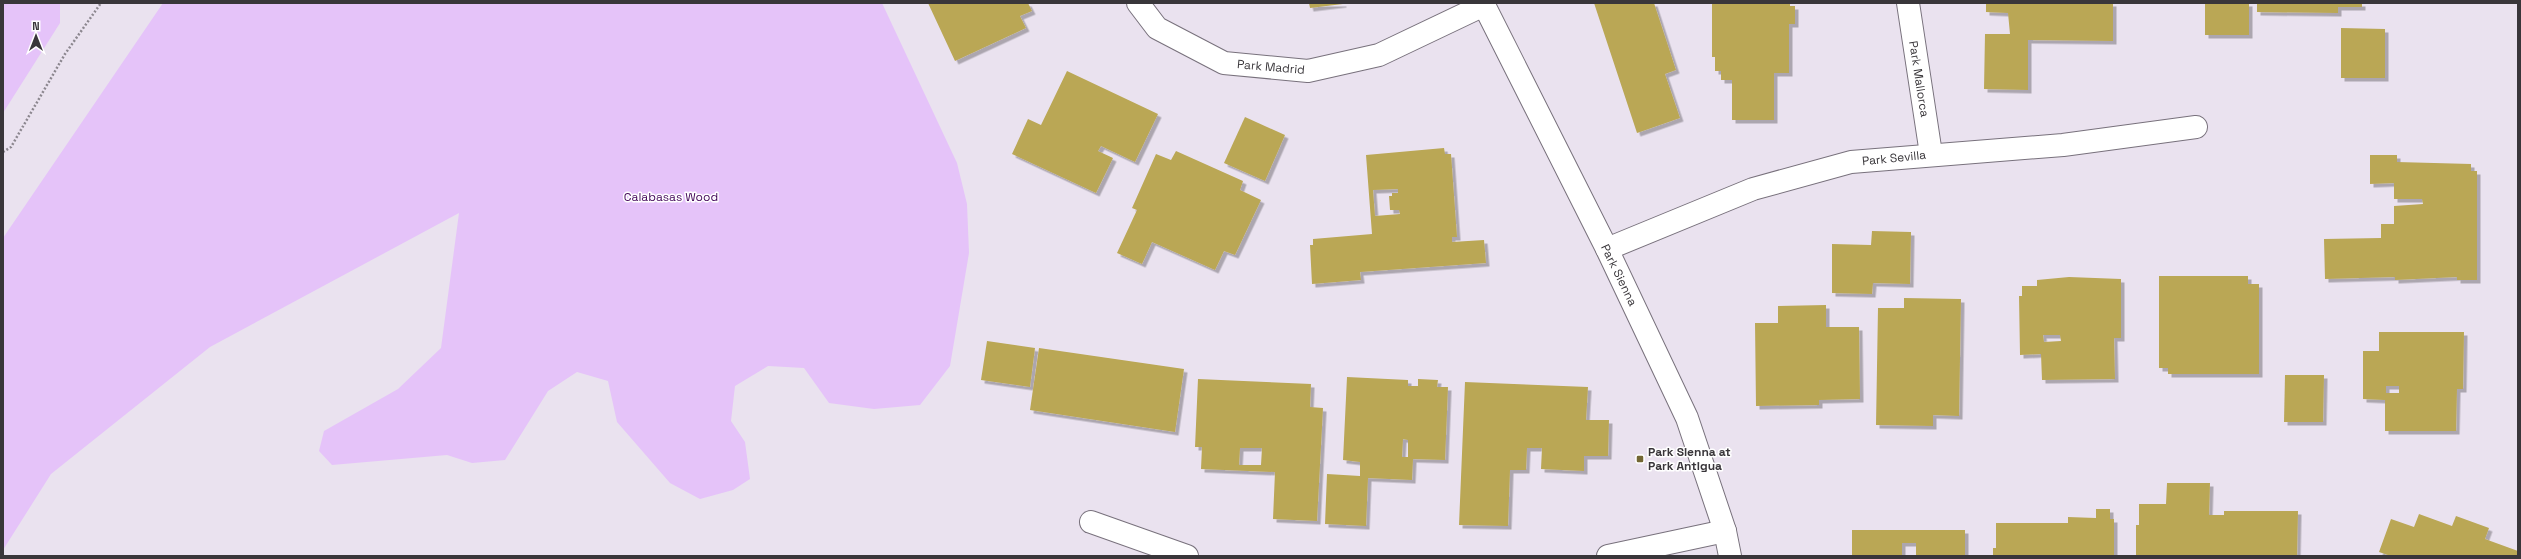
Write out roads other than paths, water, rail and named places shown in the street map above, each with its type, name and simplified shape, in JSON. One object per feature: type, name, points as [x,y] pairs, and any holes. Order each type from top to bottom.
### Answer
[{"type":"street","name":"Park Madrid","points":[[1138,3],[1157,28],[1224,63],[1308,71],[1379,55],[1484,4]]},
{"type":"street","name":"Park Mallorca","points":[[1908,3],[1931,154]]},
{"type":"street","name":"Park Sienna","points":[[1484,4],[1606,249],[1687,418],[1725,531],[1730,556]]},
{"type":"street","name":"Park Sevilla","points":[[1606,249],[1753,189],[1851,162],[1931,154],[2063,145],[2196,127]]},
{"type":"street","points":[[1091,522],[1187,556]]},
{"type":"street","points":[[1608,556],[1725,531]]},
{"type":"place","name":"Park Sienna at Park Antigua","points":[[1640,459]]},
{"type":"park label","name":"Calabasas Wood","points":[[671,197]]}]
